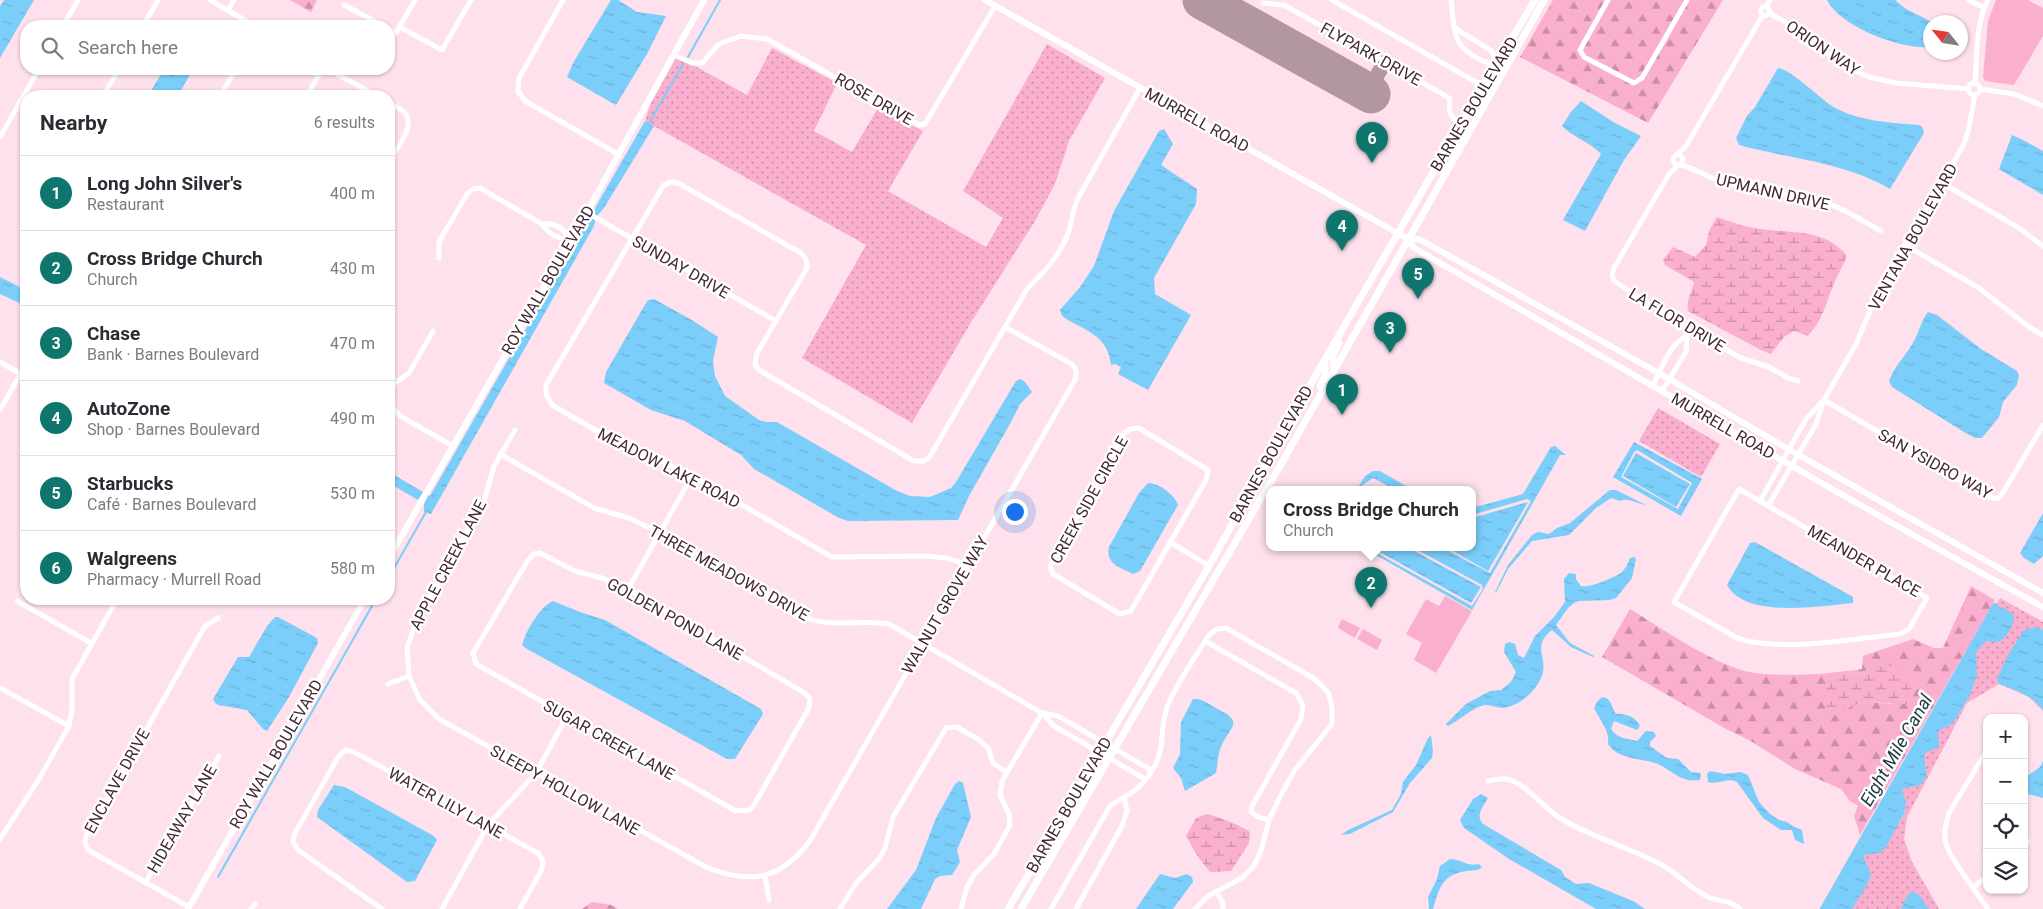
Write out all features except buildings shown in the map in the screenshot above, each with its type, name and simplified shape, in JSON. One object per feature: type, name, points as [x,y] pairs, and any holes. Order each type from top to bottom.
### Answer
[{"type":"main road","name":"BARNES BOULEVARD","points":[[1008,909],[1209,566],[1483,86],[1536,0]]},
{"type":"main road","name":"BARNES BOULEVARD","points":[[1268,486],[1544,0]]},
{"type":"main road","points":[[1334,370],[1333,356],[1336,349],[1373,283],[1376,272]]},
{"type":"main road","points":[[1297,435],[1301,420],[1323,382],[1326,370],[1325,360]]},
{"type":"main road","name":"BARNES BOULEVARD","points":[[1021,909],[1266,489]]},
{"type":"main road","points":[[1209,566],[1209,588]]},
{"type":"main road","points":[[1173,649],[1179,632],[1210,575]]},
{"type":"street","points":[[66,20],[78,0]]},
{"type":"street","points":[[146,20],[158,0]]},
{"type":"street","points":[[210,0],[245,20]]},
{"type":"street","points":[[228,10],[234,0]]},
{"type":"street","points":[[395,32],[415,0]]},
{"type":"street","points":[[400,26],[442,50],[471,0]]},
{"type":"street","points":[[563,0],[519,78],[518,91],[525,101],[618,154]]},
{"type":"street","name":"ROY WALL BOULEVARD","points":[[395,548],[571,239],[704,0]]},
{"type":"street","name":"MURRELL ROAD","points":[[985,0],[1398,234],[1408,239],[1419,239],[1670,379],[1788,449],[2043,593]]},
{"type":"street","name":"FLYPARK DRIVE","points":[[1332,0],[1483,86]]},
{"type":"street","points":[[1451,0],[1455,27],[1463,50],[1486,63],[1497,63],[1505,67]]},
{"type":"street","points":[[1608,0],[1580,50],[1584,57],[1634,84],[1642,78],[1687,0]]},
{"type":"street","points":[[1766,14],[1769,9],[1766,7],[1770,0]]},
{"type":"street","points":[[1969,0],[1984,8]]},
{"type":"street","points":[[1975,84],[1979,33],[1984,8],[1988,0]]},
{"type":"street","name":"FLYPARK DRIVE","points":[[1263,4],[1284,5],[1446,96],[1450,99],[1448,111],[1454,120],[1461,124]]},
{"type":"street","points":[[344,5],[373,20]]},
{"type":"street","name":"ROSE DRIVE","points":[[674,55],[692,63],[702,62],[719,44],[741,36],[767,39],[919,125],[925,124],[995,6]]},
{"type":"street","name":"ORION WAY","points":[[1766,14],[1800,31],[1841,64],[1869,78],[1896,83],[1969,89]]},
{"type":"street","name":"LA FLOR DRIVE","points":[[1766,14],[1686,146],[1674,156],[1669,174],[1614,268],[1612,275],[1614,281],[1619,286],[1691,330],[1741,358],[1768,367],[1788,378],[1798,381]]},
{"type":"street","points":[[1455,27],[1492,52],[1497,63]]},
{"type":"street","points":[[27,90],[36,75]]},
{"type":"street","points":[[107,90],[115,75]]},
{"type":"street","points":[[224,90],[232,75]]},
{"type":"street","points":[[310,90],[319,75]]},
{"type":"street","points":[[339,75],[366,90]]},
{"type":"street","points":[[1975,84],[1971,84],[1969,89],[1970,93],[1975,95]]},
{"type":"street","points":[[1975,84],[1979,85],[1980,89],[2014,94],[2043,106]]},
{"type":"street","points":[[776,321],[757,353],[755,364],[759,370],[914,461],[923,461],[929,458],[1027,289],[1048,269],[1060,251],[1068,234],[1073,209],[1078,198],[1140,88]]},
{"type":"street","name":"VENTANA BOULEVARD","points":[[1768,506],[1816,424],[1824,400],[1856,344],[1882,285],[1963,146],[1968,132],[1975,95],[1978,94],[1980,89]]},
{"type":"street","points":[[0,137],[20,102]]},
{"type":"street","points":[[395,106],[405,112],[409,120],[408,127],[395,150]]},
{"type":"street","name":"LA FLOR DRIVE","points":[[1669,174],[1679,165],[1686,146]]},
{"type":"street","points":[[1677,154],[1683,158]]},
{"type":"street","name":"UPMANN DRIVE","points":[[1683,158],[1690,167]]},
{"type":"street","points":[[1673,161],[1679,165]]},
{"type":"street","name":"UPMANN DRIVE","points":[[1679,165],[1690,167],[1712,180],[1823,202],[1843,210],[1881,231]]},
{"type":"street","name":"MEADOW LAKE ROAD","points":[[776,321],[806,268],[806,259],[801,253],[678,183],[670,182],[662,186],[546,385],[546,394],[552,405],[628,449],[649,455],[692,476],[832,556],[925,556],[947,558],[968,565]]},
{"type":"street","points":[[1942,183],[2019,228],[2043,246]]},
{"type":"street","points":[[439,258],[438,242],[467,194],[473,189],[480,188],[542,224],[546,230],[561,240],[571,239]]},
{"type":"street","name":"SUNDAY DRIVE","points":[[586,212],[776,321]]},
{"type":"street","points":[[542,224],[551,223],[566,233],[571,239]]},
{"type":"street","name":"MURRELL ROAD","points":[[1408,239],[1414,248],[1783,461],[2043,607]]},
{"type":"street","points":[[1905,245],[1973,285],[2043,335]]},
{"type":"street","name":"WALNUT GROVE WAY","points":[[741,878],[765,876],[788,864],[811,839],[1076,378],[1076,370],[1072,364],[1005,327]]},
{"type":"street","points":[[395,383],[409,373],[433,330]]},
{"type":"street","points":[[1662,391],[1686,352],[1687,338],[1691,330]]},
{"type":"street","points":[[1653,386],[1673,348],[1680,340],[1687,338]]},
{"type":"street","points":[[0,362],[20,373]]},
{"type":"street","points":[[0,410],[20,376]]},
{"type":"street","name":"VENTANA BOULEVARD","points":[[1760,501],[1806,419],[1824,400]]},
{"type":"street","name":"SAN YSIDRO WAY","points":[[1824,400],[1989,497],[1998,499],[2043,425]]},
{"type":"street","points":[[395,410],[400,416],[453,446]]},
{"type":"street","name":"CREEK SIDE CIRCLE","points":[[1139,428],[1208,470],[1206,480],[1170,542],[1131,611],[1125,614],[1120,614],[1053,574],[1050,566],[1124,432],[1131,429],[1139,428]]},
{"type":"street","name":"APPLE CREEK LANE","points":[[409,676],[407,648],[416,622],[484,501],[494,466],[515,430]]},
{"type":"street","name":"THREE MEADOWS DRIVE","points":[[500,454],[594,508],[629,518],[660,532],[807,618],[818,622],[877,622],[889,624],[1042,713],[1054,726],[1145,779]]},
{"type":"street","points":[[628,589],[692,476]]},
{"type":"street","name":"MEANDER PLACE","points":[[1739,489],[1760,501],[1927,598],[1909,629],[1900,634],[1808,644],[1750,642],[1739,639],[1674,602],[1739,489]]},
{"type":"street","points":[[1170,542],[1209,566]]},
{"type":"street","name":"GOLDEN POND LANE","points":[[473,659],[472,653],[528,560],[534,554],[540,553],[575,571],[602,578],[628,589],[803,692],[810,698],[810,708],[754,805],[749,810]]},
{"type":"street","points":[[24,605],[92,643]]},
{"type":"street","points":[[0,839],[39,779],[69,726],[72,709],[72,679],[114,605]]},
{"type":"street","name":"ROY WALL BOULEVARD","points":[[188,908],[362,605]]},
{"type":"street","name":"ENCLAVE DRIVE","points":[[188,908],[88,850],[85,843],[86,836],[205,626],[218,618]]},
{"type":"street","points":[[1051,909],[1110,806],[1133,793],[1151,770],[1158,758],[1162,719],[1169,703],[1209,635],[1217,629],[1226,628],[1314,679],[1328,692],[1332,707],[1332,724],[1294,771],[1269,820],[1261,851],[1254,866],[1242,878],[1208,896],[1195,909]]},
{"type":"street","points":[[1205,641],[1296,693],[1302,705],[1301,719],[1252,806],[1251,812],[1258,817],[1269,820]]},
{"type":"street","name":"SUGAR CREEK LANE","points":[[473,659],[479,668],[736,811],[749,810]]},
{"type":"street","points":[[388,684],[409,676]]},
{"type":"street","name":"SLEEPY HOLLOW LANE","points":[[409,676],[420,700],[439,719],[708,868],[741,878]]},
{"type":"street","points":[[0,688],[69,726]]},
{"type":"street","points":[[961,909],[970,881],[994,854],[1010,825],[1009,814],[1000,795],[1002,781],[1042,713]]},
{"type":"street","name":"THREE MEADOWS DRIVE","points":[[1042,713],[1058,716],[1151,770]]},
{"type":"street","points":[[442,909],[488,825],[536,773],[567,716]]},
{"type":"street","points":[[840,909],[858,880],[879,859],[885,848],[893,817],[946,728],[957,727],[978,739],[988,748],[992,763],[1006,772]]},
{"type":"street","name":"WATER LILY LANE","points":[[382,909],[298,850],[292,842],[294,835],[333,765],[345,750],[354,752],[538,853],[543,861],[542,869],[521,908]]},
{"type":"street","name":"HIDEAWAY LANE","points":[[145,883],[219,756]]},
{"type":"street","points":[[1983,757],[1949,814],[1946,824],[1946,844],[1949,853],[1988,909]]},
{"type":"street","points":[[1488,781],[1506,779],[1520,785],[1556,816],[1586,833],[1642,855],[1664,866],[1692,888],[1709,898],[1731,903],[1740,909]]},
{"type":"street","points":[[1076,909],[1122,826],[1127,811],[1124,797]]},
{"type":"street","points":[[765,876],[769,900]]},
{"type":"street","points":[[1973,887],[1983,880]]},
{"type":"street","points":[[1216,891],[1223,903],[1223,909]]},
{"type":"street","points":[[251,909],[255,904]]},
{"type":"green space","points":[[290,0],[317,0],[311,12]]},
{"type":"green space","points":[[1553,0],[1723,0],[1648,123],[1520,57]]},
{"type":"green space","points":[[1996,0],[2028,0],[2043,8],[2043,36],[2014,85],[1985,81],[1983,77],[1988,21]]},
{"type":"green space","points":[[1047,44],[1105,78],[1069,141],[1055,184],[1035,221],[973,319],[912,423],[802,358],[866,245],[645,121],[650,105],[677,56],[747,95],[772,48],[837,83],[814,131],[852,152],[878,108],[923,131],[888,191],[986,247],[1003,218],[963,191]]},
{"type":"green space","points":[[1717,217],[1749,227],[1816,236],[1828,240],[1847,256],[1826,306],[1808,336],[1794,331],[1784,337],[1771,354],[1688,311],[1688,300],[1694,282],[1665,265],[1663,260],[1673,247],[1695,257],[1706,245],[1709,231]]},
{"type":"green space","points":[[1658,408],[1720,444],[1701,477],[1639,441]]},
{"type":"green space","points":[[1971,586],[1995,600],[1860,835],[1854,816],[1858,806],[1850,801],[1841,789],[1795,769],[1749,740],[1726,729],[1602,657],[1630,609],[1708,656],[1740,670],[1755,673],[1781,675],[1809,674],[1862,669],[1863,656],[1913,639],[1934,648],[1943,648]],"holes":[[[1868,670],[1892,704],[1864,701],[1850,706],[1843,675],[1856,674]]]},
{"type":"green space","points":[[1445,596],[1472,611],[1436,673],[1414,660],[1422,643],[1406,634],[1426,599],[1439,606]]},
{"type":"green space","points":[[2000,598],[2043,622],[2043,711],[2029,697],[1999,684],[1967,703],[1907,817],[1904,839],[1912,862],[1939,909],[1823,909]]},
{"type":"green space","points":[[1342,619],[1360,628],[1355,638],[1338,628]]},
{"type":"green space","points":[[1363,629],[1382,640],[1377,650],[1357,639]]},
{"type":"green space","points":[[1891,666],[1898,669],[1910,681],[1912,691],[1908,704],[1863,703],[1847,709],[1836,716],[1827,708],[1823,689],[1832,678],[1856,674],[1878,667]]},
{"type":"green space","points":[[1206,814],[1242,827],[1250,832],[1249,843],[1231,871],[1210,872],[1198,857],[1186,836],[1196,818]]},
{"type":"green space","points":[[592,902],[611,905],[618,909],[582,909]]},
{"type":"water","points":[[4,0],[34,0],[22,20],[20,20],[20,24],[0,58],[0,6]]},
{"type":"water","points":[[611,0],[618,0],[637,12],[666,16],[647,54],[616,105],[567,77],[573,63]]},
{"type":"water","points":[[1827,0],[1895,0],[1906,9],[1923,18],[1923,47],[1904,45],[1873,35],[1858,28],[1834,10]]},
{"type":"water","points":[[1778,68],[1805,84],[1826,102],[1842,111],[1863,118],[1919,125],[1923,128],[1924,133],[1890,189],[1872,180],[1835,167],[1739,145],[1736,138],[1747,116],[1755,107]]},
{"type":"water","points":[[160,75],[190,75],[181,90],[152,90]]},
{"type":"water","points":[[1581,101],[1615,123],[1641,136],[1624,160],[1585,231],[1563,220],[1601,154],[1562,126]]},
{"type":"water","points":[[645,121],[654,126],[604,208],[596,217],[594,226],[431,514],[424,512],[424,504],[428,495],[430,496]]},
{"type":"water","points":[[1164,129],[1173,144],[1161,165],[1197,189],[1196,204],[1154,278],[1155,294],[1191,315],[1148,390],[1118,374],[1121,367],[1115,364],[1111,365],[1109,355],[1100,340],[1094,334],[1062,316],[1060,310],[1080,287],[1094,266],[1114,211],[1159,131]]},
{"type":"water","points":[[2012,135],[2043,151],[2043,195],[1999,169]]},
{"type":"water","points":[[0,277],[20,287],[20,303],[0,294]]},
{"type":"water","points":[[654,299],[718,337],[713,361],[715,376],[725,396],[759,420],[777,422],[897,491],[910,496],[930,497],[951,488],[1016,381],[1020,379],[1025,382],[1032,392],[1020,404],[969,496],[958,520],[848,521],[839,518],[754,469],[741,455],[685,421],[651,410],[604,383],[606,372],[643,308],[648,300]]},
{"type":"water","points":[[1928,312],[1937,315],[1981,349],[2017,371],[2019,375],[2017,385],[2003,402],[1999,417],[1982,438],[1975,438],[1964,432],[1892,387],[1889,381],[1913,343]]},
{"type":"water","points":[[1634,442],[1702,479],[1681,516],[1613,477]],"holes":[[[1637,450],[1692,483],[1678,509],[1621,477],[1634,452]]]},
{"type":"water","points":[[1555,446],[1566,455],[1560,455],[1472,610],[1369,551],[1373,551],[1472,606],[1483,589],[1482,585],[1419,551],[1449,551],[1490,573],[1531,501],[1527,499],[1476,514],[1476,507],[1523,494],[1551,447]]},
{"type":"water","points":[[1636,453],[1690,484],[1676,507],[1623,476]]},
{"type":"water","points":[[1373,471],[1380,471],[1406,486],[1388,486],[1373,478],[1359,486],[1365,476]]},
{"type":"water","points":[[395,476],[423,492],[418,500],[395,487]]},
{"type":"water","points":[[1148,483],[1166,490],[1174,497],[1178,505],[1140,571],[1133,574],[1115,565],[1109,558],[1108,553],[1109,547],[1139,493]]},
{"type":"water","points":[[1610,490],[1616,490],[1646,505],[1629,500],[1620,501],[1611,498],[1596,508],[1569,535],[1532,541],[1508,569],[1495,592],[1508,565],[1532,535],[1538,532],[1549,534],[1557,528],[1570,523]]},
{"type":"water","points":[[1528,502],[1488,571],[1453,551],[1476,551],[1476,517]]},
{"type":"water","points":[[2043,513],[2043,556],[2034,564],[2020,553]]},
{"type":"water","points":[[1755,542],[1853,597],[1853,603],[1785,608],[1750,603],[1736,596],[1727,585],[1750,543]]},
{"type":"water","points":[[1378,551],[1414,551],[1481,587],[1471,603]]},
{"type":"water","points":[[1634,557],[1636,559],[1632,578],[1616,598],[1574,603],[1556,625],[1570,643],[1593,657],[1571,647],[1552,630],[1542,642],[1543,671],[1541,678],[1535,688],[1525,698],[1509,707],[1481,706],[1448,726],[1446,724],[1466,704],[1490,691],[1501,690],[1511,682],[1516,672],[1504,652],[1505,644],[1509,642],[1515,644],[1518,655],[1524,658],[1535,636],[1554,617],[1565,602],[1564,579],[1569,573],[1576,574],[1576,579],[1581,586],[1590,586],[1619,574],[1625,569],[1630,558]]},
{"type":"water","points":[[553,601],[605,620],[761,709],[763,714],[735,759],[727,759],[522,645],[534,620]]},
{"type":"water","points":[[1995,606],[2005,609],[2014,616],[2012,626],[2003,639],[1997,642],[1987,641],[1976,653],[1977,675],[1970,695],[1953,723],[1938,731],[1939,747],[1925,753],[1926,777],[1921,784],[1902,790],[1906,803],[1905,811],[1885,849],[1879,853],[1863,855],[1871,875],[1867,885],[1852,909],[1823,909]]},
{"type":"water","points":[[275,617],[317,638],[318,643],[289,697],[267,731],[263,729],[247,710],[218,705],[213,699],[238,657],[249,657],[267,626]]},
{"type":"water","points":[[2037,627],[2043,630],[2043,710],[2034,700],[1999,684],[1997,678],[2008,655],[2024,630]]},
{"type":"water","points":[[1602,697],[1610,701],[1616,714],[1630,716],[1640,726],[1637,730],[1614,721],[1611,729],[1616,734],[1622,738],[1637,741],[1646,731],[1654,732],[1656,736],[1650,742],[1650,746],[1667,758],[1678,759],[1691,772],[1701,773],[1700,780],[1687,780],[1658,764],[1624,756],[1612,749],[1608,744],[1608,734],[1594,708]]},
{"type":"water","points":[[1193,699],[1204,701],[1224,712],[1233,721],[1233,724],[1220,750],[1216,773],[1185,791],[1181,778],[1173,768],[1180,754],[1181,722]]},
{"type":"water","points":[[1431,735],[1432,758],[1410,783],[1393,812],[1350,834],[1341,835],[1392,810],[1401,794],[1403,782],[1416,765]]},
{"type":"water","points":[[2043,761],[2043,798],[2028,794],[2028,775],[2040,767]]},
{"type":"water","points":[[1710,771],[1725,774],[1740,772],[1748,775],[1759,802],[1779,820],[1802,830],[1804,844],[1795,840],[1792,830],[1781,830],[1763,818],[1737,782],[1730,780],[1716,783],[1708,782],[1707,774]]},
{"type":"water","points":[[959,781],[963,783],[971,817],[957,850],[960,862],[952,875],[940,876],[935,879],[921,909],[887,909],[916,870],[936,818],[955,784]]},
{"type":"water","points":[[334,785],[345,787],[434,836],[437,840],[415,881],[407,882],[317,817],[318,810]]},
{"type":"water","points":[[1481,794],[1488,798],[1480,814],[1483,824],[1561,870],[1565,877],[1576,884],[1589,883],[1633,901],[1645,909],[1596,909],[1509,859],[1464,828],[1460,820],[1473,799]]},
{"type":"water","points":[[1450,859],[1475,865],[1479,864],[1482,867],[1477,870],[1452,875],[1440,889],[1433,909],[1429,909],[1428,897],[1437,879],[1440,866]]},
{"type":"water","points":[[1160,874],[1175,878],[1187,874],[1192,877],[1193,882],[1173,909],[1136,909]]},
{"type":"water","points":[[1912,891],[1919,895],[1929,909],[1901,909]]},
{"type":"waterway","points":[[688,57],[720,0]]},
{"type":"waterway","points":[[649,123],[683,64]]},
{"type":"waterway","points":[[395,566],[426,512]]},
{"type":"waterway","points":[[218,877],[373,605]]},
{"type":"waterway","name":"Eight Mile Canal","points":[[1823,909],[1995,606]]},
{"type":"taxiway","points":[[1367,92],[1385,62]]},
{"type":"runway","points":[[1202,0],[1371,94]]},
{"type":"place","name":"Walgreens","points":[[1372,163]]},
{"type":"place","name":"AutoZone","points":[[1342,251]]},
{"type":"place","name":"Starbucks","points":[[1418,299]]},
{"type":"place","name":"Chase","points":[[1390,353]]},
{"type":"place","name":"Long John Silver's","points":[[1342,415]]},
{"type":"place","name":"Cross Bridge Church","points":[[1371,608]]}]
